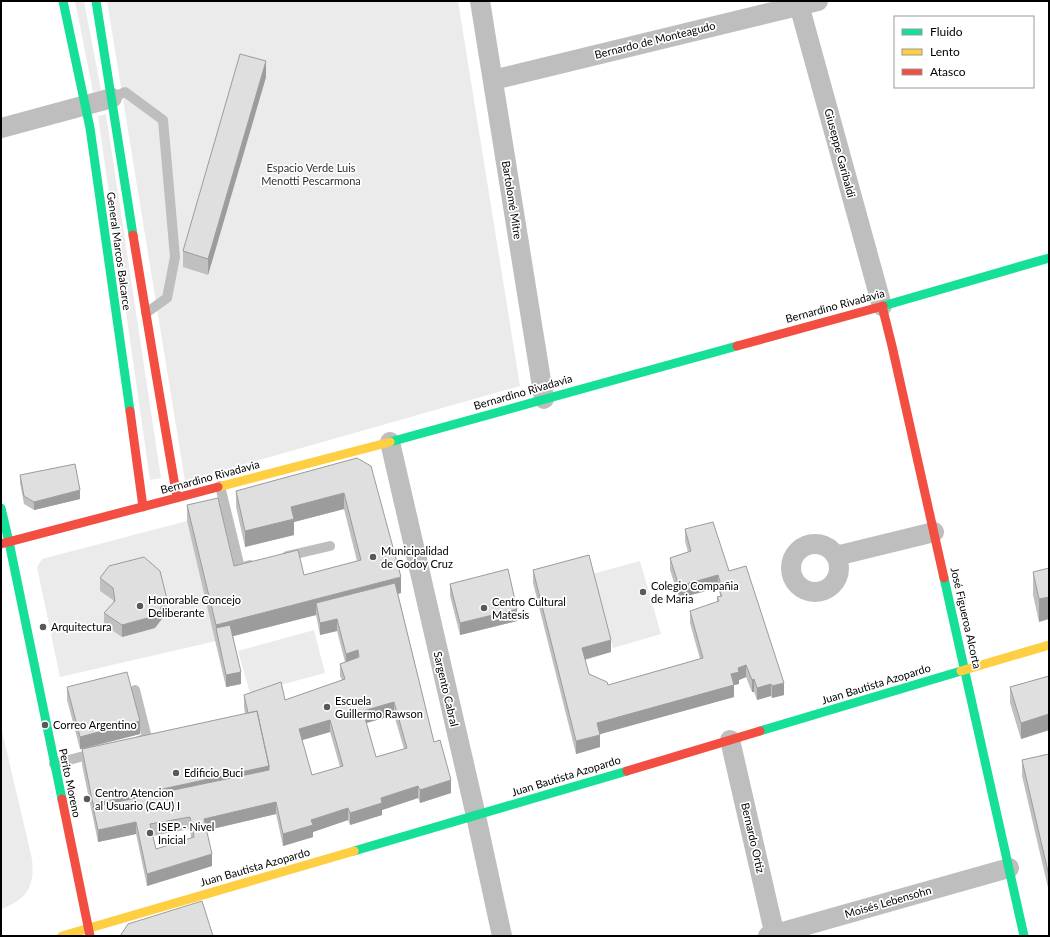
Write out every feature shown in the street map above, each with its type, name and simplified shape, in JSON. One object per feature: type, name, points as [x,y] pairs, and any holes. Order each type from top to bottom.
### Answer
[{"type":"main road","name":"General Marcos Balcarce","points":[[63,1],[90,128],[143,507]]},
{"type":"main road","name":"General Marcos Balcarce","points":[[96,1],[176,498]]},
{"type":"main road","name":"Bernardino Rivadavia","points":[[5,543],[390,442],[882,306],[1049,258]]},
{"type":"main road","name":"José Figueroa Alcorta","points":[[882,306],[1024,936]]},
{"type":"main road","name":"Perito Moreno","points":[[1,508],[5,543],[54,764],[89,932]]},
{"type":"main road","name":"Juan Bautista Azopardo","points":[[62,936],[89,932],[1049,645]]},
{"type":"street","name":"Bartolomé Mitre","points":[[480,1],[544,399]]},
{"type":"street","name":"Bernardo de Monteagudo","points":[[492,80],[805,2]]},
{"type":"street","name":"Giuseppe Garibaldi","points":[[805,2],[882,306]]},
{"type":"street","points":[[1,128],[112,98]]},
{"type":"street","name":"Sargento Cabral","points":[[390,442],[502,936]]},
{"type":"street","points":[[836,556],[934,532]]},
{"type":"street","name":"Bernardo Ortiz","points":[[730,740],[773,935]]},
{"type":"street","name":"Moisés Lebensohn","points":[[773,935],[1009,868]]},
{"type":"lane","points":[[112,98],[125,92],[162,120],[175,257],[167,298],[146,313]]},
{"type":"lane","points":[[220,486],[240,568],[262,562]]},
{"type":"lane","points":[[277,559],[330,546]]},
{"type":"lane","points":[[133,742],[147,738],[136,690]]},
{"type":"lane","points":[[54,764],[104,750]]},
{"type":"green space","points":[[75,1],[84,1],[101,90],[93,92]]},
{"type":"green space","name":"Espacio Verde Luis Menotti Pescarmona","points":[[107,1],[458,1],[520,386],[185,481]]},
{"type":"green space","points":[[106,114],[161,478],[150,480],[98,116]]},
{"type":"green space","points":[[187,521],[216,641],[60,677],[37,567],[42,559]]},
{"type":"green space","points":[[640,561],[661,634],[613,648],[592,574]]},
{"type":"green space","points":[[314,630],[325,673],[250,693],[238,651]]},
{"type":"green space","points":[[1,727],[32,859],[33,869],[30,884],[23,896],[17,901],[1,909]]},
{"type":"building","points":[[240,54],[266,61],[208,259],[183,251]]},
{"type":"building","name":"Municipalidad de Godoy Cruz","points":[[357,458],[371,466],[401,577],[216,625],[187,505],[218,498],[234,566],[298,550],[304,575],[361,560],[344,493],[291,507],[294,519],[245,531],[236,491]]},
{"type":"building","points":[[75,464],[80,490],[34,502],[24,496],[20,475]]},
{"type":"building","points":[[713,522],[729,571],[746,566],[784,683],[772,686],[771,684],[757,688],[746,665],[738,668],[739,672],[731,674],[734,685],[597,723],[600,735],[576,741],[533,570],[589,555],[611,640],[582,648],[589,674],[607,682],[608,685],[703,658],[690,611],[719,601],[717,597],[722,596],[720,592],[723,591],[718,575],[679,586],[670,558],[691,551],[685,529]]},
{"type":"building","name":"Honorable Concejo Deliberante","points":[[144,557],[160,571],[167,599],[155,616],[122,625],[104,613],[115,601],[113,588],[100,578],[109,566]]},
{"type":"building","points":[[1049,568],[1049,597],[1039,599],[1033,572]]},
{"type":"building","name":"Centro Cultural Matesis","points":[[508,569],[517,609],[460,623],[450,584]]},
{"type":"building","name":"Escuela Guillermo Rawson","points":[[395,583],[434,742],[440,740],[451,780],[420,790],[418,786],[381,798],[382,803],[350,813],[348,808],[311,820],[313,825],[283,834],[276,802],[204,819],[212,854],[147,874],[136,822],[98,830],[93,807],[269,770],[257,711],[248,713],[244,695],[281,682],[285,700],[345,679],[340,664],[359,657],[358,650],[346,654],[337,619],[320,623],[316,603]],"holes":[[[394,702],[407,748],[376,757],[363,711]],[[330,720],[343,766],[312,775],[299,729]],[[190,817],[194,837],[156,849],[150,824]]]},
{"type":"building","points":[[230,625],[241,672],[226,675],[216,628]]},
{"type":"building","points":[[127,672],[140,721],[80,737],[67,687]]},
{"type":"building","points":[[1049,676],[1049,714],[1021,723],[1010,687]]},
{"type":"building","name":"Edificio Buci","points":[[257,711],[269,766],[93,804],[82,749]]},
{"type":"building","points":[[1049,754],[1049,876],[1022,760]]},
{"type":"building","points":[[202,901],[213,936],[120,936],[128,924]]},
{"type":"traffic: fast","points":[[63,1],[90,128],[130,411]]},
{"type":"traffic: fast","points":[[96,1],[133,235]]},
{"type":"traffic: fast","points":[[883,306],[1049,258]]},
{"type":"traffic: fast","points":[[390,442],[737,346]]},
{"type":"traffic: fast","points":[[1,508],[62,799]]},
{"type":"traffic: fast","points":[[944,578],[1024,936]]},
{"type":"traffic: fast","points":[[760,731],[961,671]]},
{"type":"traffic: fast","points":[[354,851],[627,771]]},
{"type":"traffic: slow","points":[[218,487],[390,442]]},
{"type":"traffic: slow","points":[[961,671],[1049,645]]},
{"type":"traffic: slow","points":[[62,936],[354,851]]},
{"type":"traffic: jam","points":[[133,235],[177,498]]},
{"type":"traffic: jam","points":[[882,306],[944,578]]},
{"type":"traffic: jam","points":[[737,346],[883,306]]},
{"type":"traffic: jam","points":[[130,411],[143,507]]},
{"type":"traffic: jam","points":[[1,544],[218,487]]},
{"type":"traffic: jam","points":[[627,771],[760,731]]},
{"type":"traffic: jam","points":[[62,799],[90,936]]},
{"type":"place","name":"Municipalidad de Godoy Cruz","points":[[373,557]]},
{"type":"place","name":"Colegio Compañia de Maria","points":[[643,592]]},
{"type":"place","name":"Honorable Concejo Deliberante","points":[[140,606]]},
{"type":"place","name":"Centro Cultural Matesis","points":[[484,608]]},
{"type":"place","name":"Arquitectura","points":[[43,627]]},
{"type":"place","name":"Escuela Guillermo Rawson","points":[[327,707]]},
{"type":"place","name":"Correo Argentino","points":[[45,725]]},
{"type":"place","name":"Edificio Buci","points":[[176,773]]},
{"type":"place","name":"Centro Atencion al Usuario (CAU) I","points":[[87,799]]},
{"type":"place","name":"ISEP - Nivel Inicial","points":[[150,833]]}]
